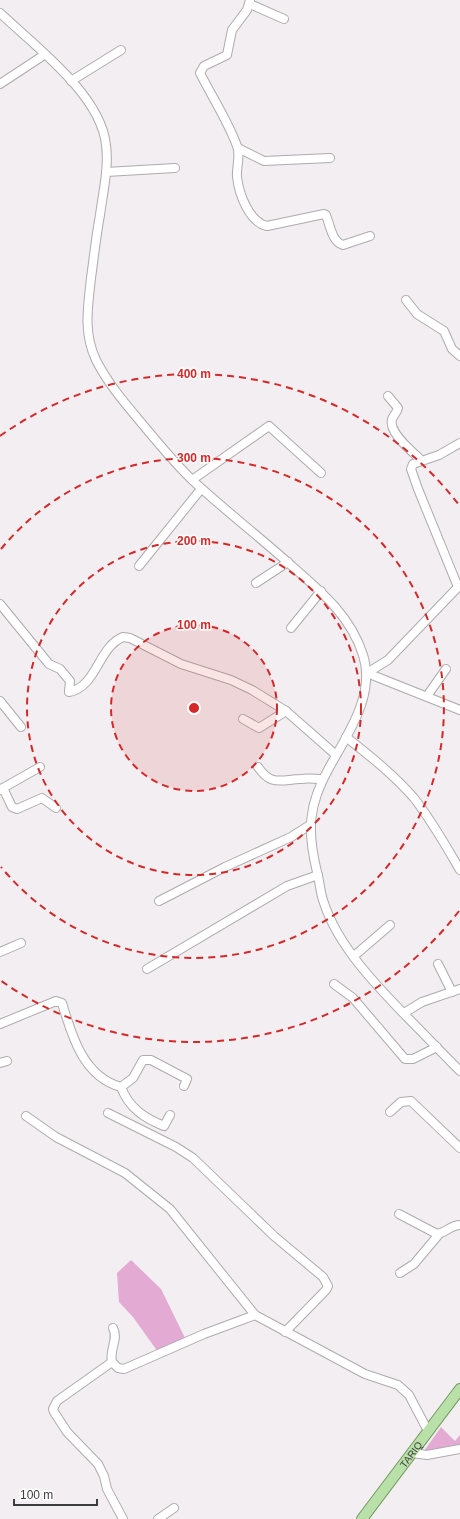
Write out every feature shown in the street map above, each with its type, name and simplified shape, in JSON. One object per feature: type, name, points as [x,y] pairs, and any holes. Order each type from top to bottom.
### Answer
[{"type":"main road","name":"TARIQ","points":[[362,1519],[460,1389]]},
{"type":"street","points":[[284,19],[250,2],[232,30],[227,55],[201,68],[200,73],[215,99],[238,148],[237,177],[245,204],[257,222],[267,226],[324,214],[326,215],[336,241],[339,244],[343,245],[370,236]]},
{"type":"street","points":[[0,13],[71,81],[89,101],[102,128],[106,144],[106,172],[87,308],[89,338],[95,358],[127,406],[192,480],[321,591],[348,623],[363,655],[367,673],[363,699],[346,737],[323,779],[312,807],[310,825],[312,848],[324,904],[338,933],[374,983],[460,1071]]},
{"type":"street","points":[[71,81],[121,50]]},
{"type":"street","points":[[0,84],[44,55]]},
{"type":"street","points":[[238,148],[264,161],[330,158]]},
{"type":"street","points":[[106,172],[175,168]]},
{"type":"street","points":[[406,300],[417,314],[444,331],[452,349],[460,356]]},
{"type":"street","points":[[388,396],[398,408],[392,419],[393,430],[403,443],[421,460]]},
{"type":"street","points":[[192,480],[269,426],[321,473]]},
{"type":"street","points":[[367,673],[388,660],[459,586],[412,476],[411,469],[414,464],[421,460],[439,455],[460,443]]},
{"type":"street","points":[[139,566],[201,489]]},
{"type":"street","points":[[256,583],[288,562]]},
{"type":"street","points":[[291,628],[321,591]]},
{"type":"street","points":[[0,604],[49,664],[60,669],[70,681],[69,692],[78,689],[86,682],[96,665],[113,643],[123,637],[141,643],[181,664],[231,680],[252,690],[286,711],[336,755]]},
{"type":"street","points":[[427,696],[446,668]]},
{"type":"street","points":[[367,673],[460,710]]},
{"type":"street","points":[[0,701],[21,727]]},
{"type":"street","points":[[243,719],[259,728],[286,711]]},
{"type":"street","points":[[346,737],[380,764],[414,798],[441,836],[460,870]]},
{"type":"street","points":[[40,767],[2,789],[12,807],[16,809],[42,798],[56,808]]},
{"type":"street","points":[[258,767],[265,777],[278,782],[301,779],[323,779]]},
{"type":"street","points":[[159,901],[225,866],[291,837],[310,825]]},
{"type":"street","points":[[147,969],[287,886],[318,875]]},
{"type":"street","points":[[354,956],[390,925]]},
{"type":"street","points":[[0,952],[21,943]]},
{"type":"street","points":[[404,1014],[422,1002],[456,990],[438,964]]},
{"type":"street","points":[[334,984],[353,998],[405,1059],[413,1059],[437,1047]]},
{"type":"street","points":[[0,1024],[56,1001],[62,1004],[73,1040],[82,1057],[104,1080],[108,1083],[121,1087]]},
{"type":"street","points":[[121,1087],[133,1078],[143,1060],[151,1060],[187,1079],[184,1086]]},
{"type":"street","points":[[121,1087],[125,1097],[136,1112],[164,1126],[170,1115]]},
{"type":"street","points":[[390,1112],[401,1102],[411,1101],[460,1148]]},
{"type":"street","points":[[108,1113],[171,1144],[193,1158],[274,1236],[323,1278],[328,1286],[326,1290],[286,1332]]},
{"type":"street","points":[[26,1116],[56,1137],[114,1166],[161,1200],[170,1209],[255,1315],[365,1374],[398,1385],[409,1395],[428,1431]]},
{"type":"street","points":[[399,1214],[434,1232],[440,1233]]},
{"type":"street","points":[[400,1272],[414,1264],[440,1233],[453,1226],[460,1225]]},
{"type":"street","points":[[113,1328],[116,1337],[111,1351],[112,1362],[118,1368],[124,1369],[204,1334],[255,1315]]},
{"type":"street","points":[[112,1362],[65,1393],[57,1401],[53,1409],[67,1432],[98,1464],[104,1476],[107,1489],[123,1519]]},
{"type":"street","points":[[412,1453],[427,1455],[460,1449]]},
{"type":"street","points":[[158,1519],[174,1508]]},
{"type":"shaded area","points":[[131,1260],[161,1289],[186,1340],[158,1352],[133,1317],[119,1302],[117,1273]]},
{"type":"shaded area","points":[[441,1427],[455,1441],[460,1435],[460,1445],[449,1446],[422,1454]]}]
